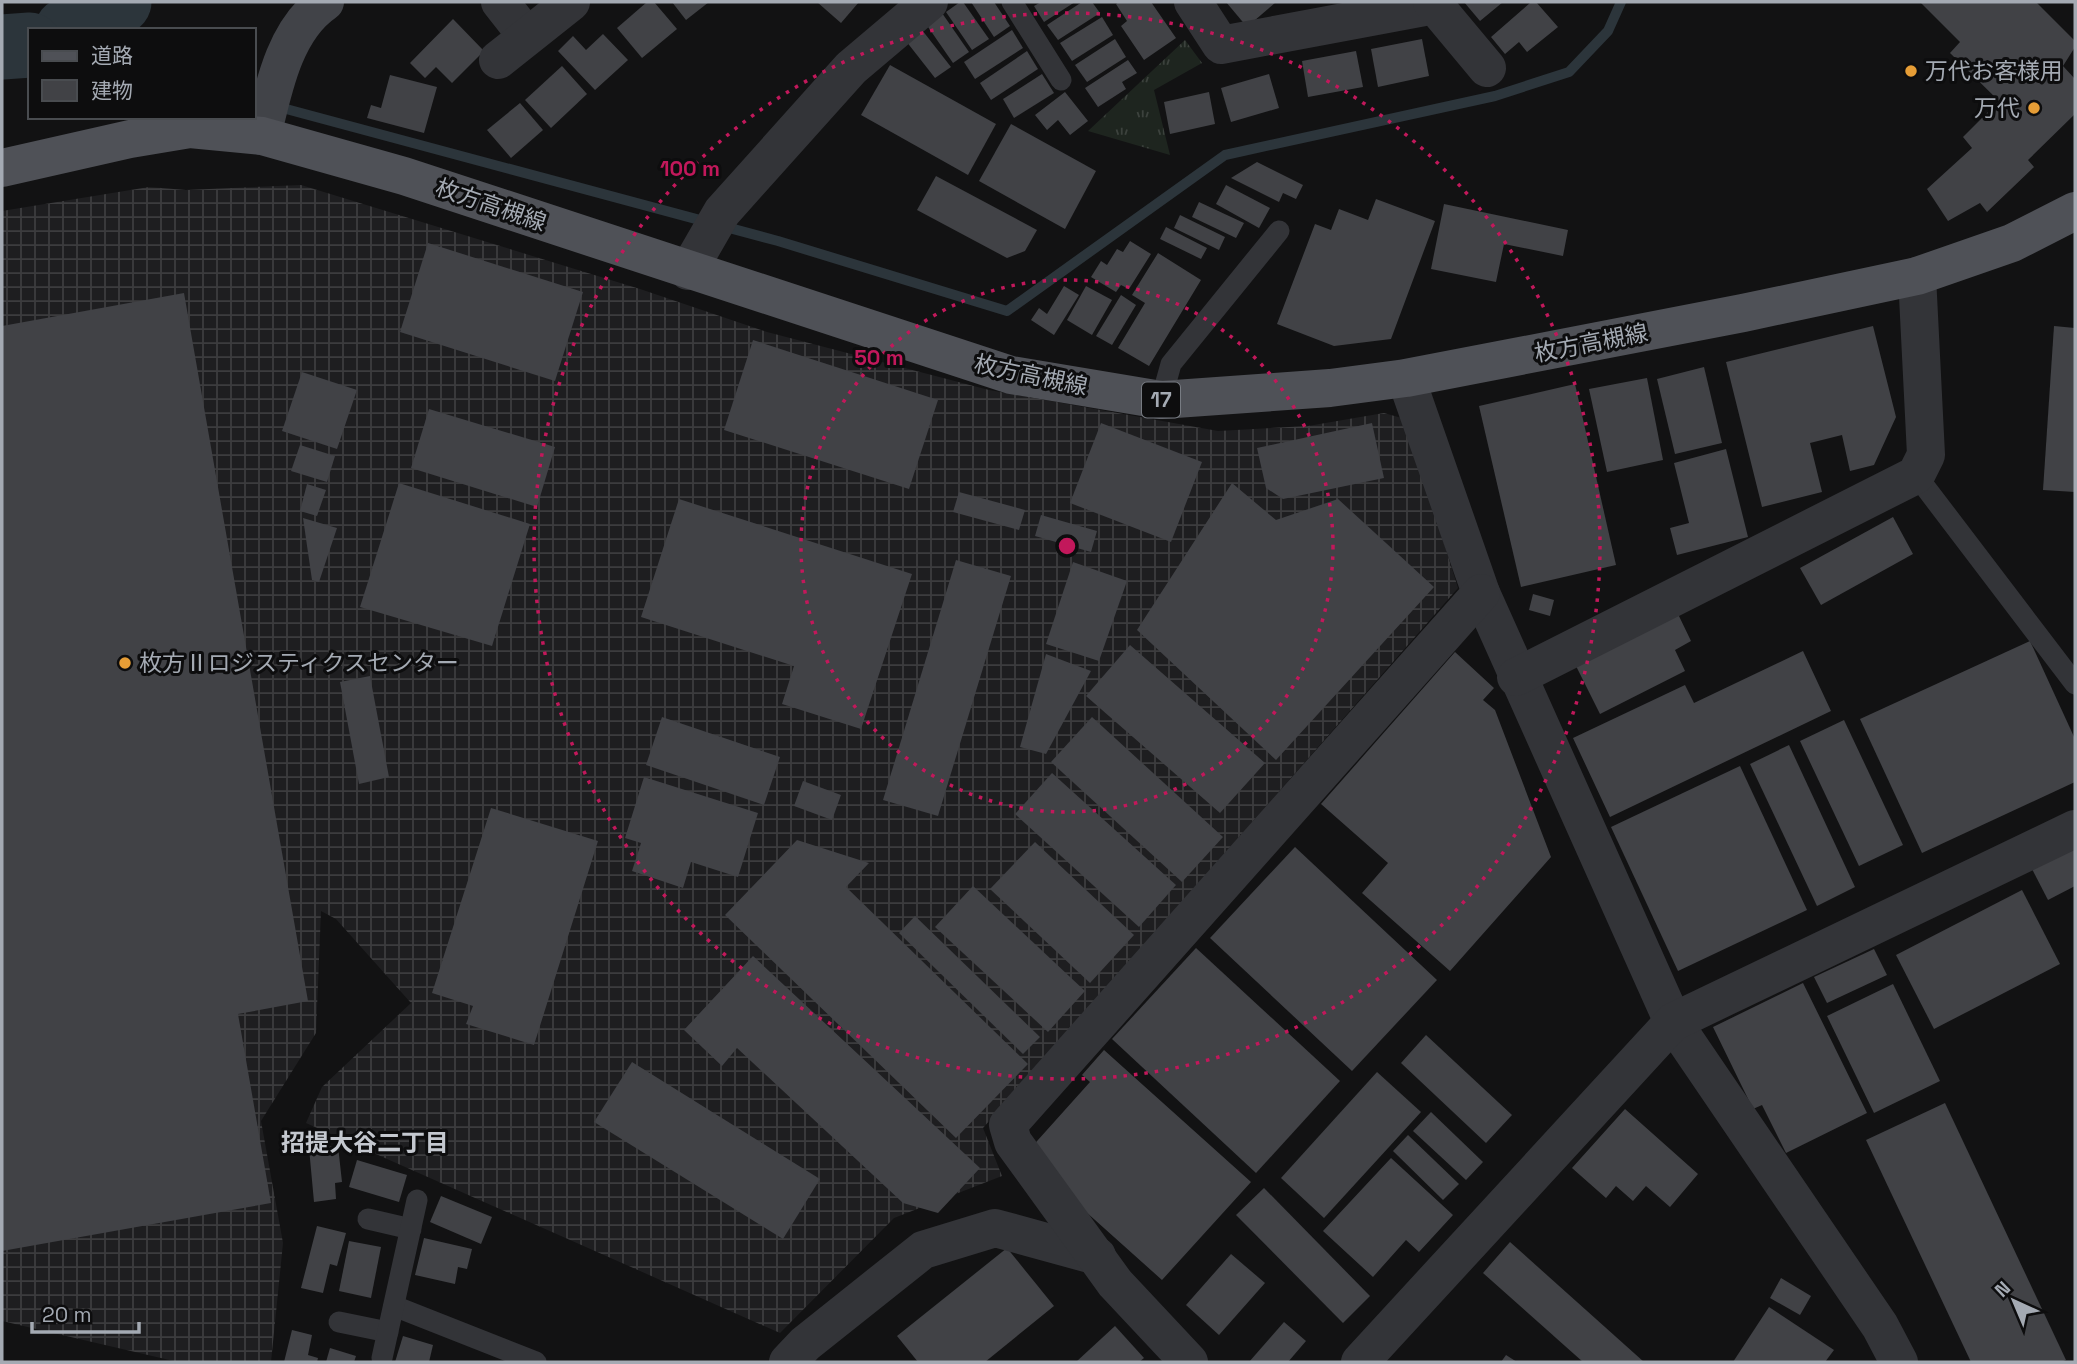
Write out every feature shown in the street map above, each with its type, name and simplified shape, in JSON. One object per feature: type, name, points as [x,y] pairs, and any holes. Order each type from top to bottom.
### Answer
[{"type":"main road","name":"枚方高槻線","points":[[2,168],[130,139],[190,129],[261,136],[695,259],[1011,375],[1161,400],[1330,388],[1406,378],[1583,346],[1917,276],[2012,243],[2075,211]]},
{"type":"street","points":[[261,136],[277,72],[309,13],[325,2]]},
{"type":"street","points":[[500,2],[526,34]]},
{"type":"street","points":[[498,60],[526,34],[571,2]]},
{"type":"street","points":[[695,259],[722,212],[851,68],[929,2]]},
{"type":"street","points":[[1193,2],[1221,45],[1433,4],[1487,68]]},
{"type":"street","points":[[1516,677],[1916,475],[1926,455],[1917,276]]},
{"type":"street","points":[[1406,378],[1481,593],[1516,677],[1673,1022],[1880,1326],[1899,1362]]},
{"type":"street","points":[[1189,1362],[1115,1283],[1013,1142],[1008,1125],[1481,593]]},
{"type":"street","points":[[1360,1362],[1673,1022],[2075,829]]},
{"type":"street","points":[[788,1362],[805,1345],[923,1250],[995,1228],[1097,1256]]},
{"type":"lane","points":[[1012,2],[1061,80]]},
{"type":"lane","points":[[1161,400],[1171,364],[1279,231]]},
{"type":"lane","points":[[1916,475],[2075,684]]},
{"type":"lane","points":[[382,1358],[417,1200]]},
{"type":"lane","points":[[368,1219],[411,1229]]},
{"type":"lane","points":[[394,1306],[536,1362]]},
{"type":"lane","points":[[339,1322],[388,1332]]},
{"type":"shaded area","points":[[301,185],[640,289],[767,332],[989,390],[1218,431],[1308,426],[1384,413],[1405,419],[1458,588],[983,1128],[1002,1176],[894,1218],[780,1333],[306,1123],[322,1087],[411,1003],[336,919],[321,911],[316,1033],[261,1121],[283,1243],[271,1362],[178,1362],[2,1321],[2,211],[149,187],[186,190]]},
{"type":"green space","points":[[1185,40],[1202,63],[1154,90],[1170,155],[1088,131]]},
{"type":"building","points":[[647,2],[654,2],[677,29],[642,58],[617,28]]},
{"type":"building","points":[[672,2],[709,2],[686,20]]},
{"type":"building","points":[[817,2],[859,2],[841,23]]},
{"type":"building","points":[[963,2],[989,39],[972,50],[946,12]]},
{"type":"building","points":[[971,2],[994,2],[1010,26],[994,37]]},
{"type":"building","points":[[1041,2],[1075,2],[1044,22],[1034,6]]},
{"type":"building","points":[[1082,2],[1092,2],[1100,13],[1058,40],[1047,25]]},
{"type":"building","points":[[1151,2],[1176,38],[1144,60],[1121,26],[1127,21],[1116,4]]},
{"type":"building","points":[[1226,2],[1276,2],[1247,27]]},
{"type":"building","points":[[1464,2],[1503,2],[1480,21]]},
{"type":"building","points":[[1531,2],[1536,2],[1558,27],[1527,52],[1519,42],[1505,54],[1491,37]]},
{"type":"building","name":"万代","points":[[1920,2],[2036,2],[2075,41],[2075,47],[2063,66],[2075,79],[2075,114],[2028,160],[2034,167],[1987,212],[1980,203],[1948,221],[1927,189],[1972,148],[1963,137],[1999,101],[1950,53],[1960,42]]},
{"type":"building","points":[[942,13],[969,52],[953,63],[926,24]]},
{"type":"building","points":[[1102,17],[1113,35],[1072,61],[1060,43]]},
{"type":"building","points":[[453,19],[484,51],[452,83],[436,67],[425,78],[410,63]]},
{"type":"building","points":[[922,30],[951,67],[935,78],[906,41]]},
{"type":"building","points":[[1012,30],[1023,48],[975,79],[964,62]]},
{"type":"building","points":[[603,34],[628,60],[595,90],[558,51],[573,36],[586,50]]},
{"type":"building","points":[[1115,39],[1126,57],[1087,82],[1075,65]]},
{"type":"building","points":[[1422,39],[1429,76],[1378,87],[1371,49]]},
{"type":"building","points":[[1027,51],[1038,69],[991,100],[980,83]]},
{"type":"building","points":[[1356,51],[1363,87],[1308,97],[1302,61]]},
{"type":"building","points":[[1128,60],[1137,73],[1122,82],[1126,89],[1098,107],[1085,88]]},
{"type":"building","points":[[890,65],[996,124],[968,175],[861,115]]},
{"type":"building","points":[[562,66],[587,94],[551,128],[525,100]]},
{"type":"building","points":[[1042,74],[1054,93],[1014,118],[1003,99]]},
{"type":"building","points":[[1269,74],[1279,108],[1231,122],[1221,88]]},
{"type":"building","points":[[390,75],[437,87],[424,133],[367,118],[371,105],[381,108]]},
{"type":"building","points":[[1065,92],[1088,121],[1070,135],[1058,120],[1047,130],[1035,115]]},
{"type":"building","points":[[1209,92],[1215,124],[1170,134],[1164,102]]},
{"type":"building","points":[[520,103],[543,130],[511,158],[487,130]]},
{"type":"building","points":[[1011,124],[1096,171],[1065,229],[979,181]]},
{"type":"building","points":[[1257,162],[1303,185],[1296,199],[1283,193],[1279,202],[1231,178]]},
{"type":"building","points":[[936,176],[1037,230],[1025,251],[1007,258],[917,210]]},
{"type":"building","points":[[1226,185],[1270,208],[1259,228],[1216,204]]},
{"type":"building","points":[[1376,199],[1435,221],[1391,339],[1334,346],[1277,324],[1315,224],[1331,230],[1339,209],[1368,220]]},
{"type":"building","points":[[1199,202],[1244,223],[1236,238],[1192,217]]},
{"type":"building","points":[[1444,204],[1568,230],[1563,256],[1504,244],[1496,282],[1431,269]]},
{"type":"building","points":[[1180,215],[1225,237],[1219,250],[1174,228]]},
{"type":"building","points":[[1166,227],[1207,248],[1201,259],[1160,239]]},
{"type":"building","points":[[1130,241],[1151,254],[1129,289],[1121,285],[1116,292],[1091,277],[1101,261],[1107,265],[1117,249],[1123,252]]},
{"type":"building","points":[[428,243],[583,292],[555,381],[400,332]]},
{"type":"building","points":[[1158,253],[1201,280],[1149,366],[1118,348],[1145,303],[1132,295]]},
{"type":"building","points":[[1064,286],[1079,295],[1054,335],[1031,320],[1039,308],[1047,314]]},
{"type":"building","points":[[1086,286],[1112,300],[1092,335],[1067,320]]},
{"type":"building","name":"枚方Ⅱロジスティクスセンター","points":[[184,293],[308,1001],[238,1014],[271,1203],[2,1251],[2,326]]},
{"type":"building","points":[[1121,295],[1136,305],[1112,345],[1096,336]]},
{"type":"building","points":[[1873,326],[1896,417],[1874,465],[1850,471],[1842,435],[1810,443],[1822,492],[1762,507],[1726,362]]},
{"type":"building","points":[[2054,326],[2075,328],[2075,492],[2043,490]]},
{"type":"building","points":[[753,340],[938,400],[909,489],[724,430]]},
{"type":"building","points":[[1704,367],[1722,443],[1675,454],[1657,379]]},
{"type":"building","points":[[302,372],[357,390],[337,449],[282,431]]},
{"type":"building","points":[[1647,378],[1663,460],[1607,472],[1589,389]]},
{"type":"building","points":[[1575,384],[1616,565],[1521,587],[1479,406]]},
{"type":"building","points":[[429,409],[555,447],[537,507],[411,468]]},
{"type":"building","points":[[1101,423],[1202,462],[1171,542],[1070,503]]},
{"type":"building","points":[[1372,423],[1384,478],[1283,499],[1266,488],[1257,448]]},
{"type":"building","points":[[300,445],[335,456],[327,482],[291,471]]},
{"type":"building","points":[[1726,449],[1748,537],[1677,555],[1670,528],[1689,523],[1674,463]]},
{"type":"building","points":[[399,483],[530,524],[492,646],[360,607]]},
{"type":"building","points":[[1232,483],[1276,520],[1338,499],[1434,587],[1276,760],[1137,630]]},
{"type":"building","points":[[307,484],[326,490],[317,516],[300,511]]},
{"type":"building","points":[[959,492],[1025,510],[1019,530],[953,512]]},
{"type":"building","points":[[679,499],[912,574],[861,729],[782,704],[794,666],[641,617]]},
{"type":"building","points":[[1041,515],[1097,531],[1091,552],[1035,536]]},
{"type":"building","points":[[1893,517],[1913,554],[1821,605],[1800,568]]},
{"type":"building","points":[[303,518],[337,528],[319,582],[312,580]]},
{"type":"building","points":[[956,560],[1011,576],[938,816],[883,800]]},
{"type":"building","points":[[1073,562],[1127,581],[1099,661],[1046,644]]},
{"type":"building","points":[[1533,594],[1554,600],[1550,616],[1529,610]]},
{"type":"building","points":[[1678,614],[1691,641],[1675,650],[1685,671],[1600,714],[1576,666]]},
{"type":"building","points":[[2030,641],[2075,739],[2075,782],[1922,853],[1860,719]]},
{"type":"building","points":[[1130,645],[1265,763],[1220,813],[1086,696]]},
{"type":"building","points":[[1803,651],[1831,711],[1610,817],[1573,738],[1685,685],[1694,703]]},
{"type":"building","points":[[1455,652],[1494,688],[1483,700],[1495,710],[1551,857],[1450,971],[1362,893],[1388,863],[1321,804]]},
{"type":"building","points":[[1046,654],[1091,671],[1046,754],[1020,747]]},
{"type":"building","points":[[370,676],[389,777],[359,784],[340,682]]},
{"type":"building","points":[[662,717],[780,757],[764,805],[646,765]]},
{"type":"building","points":[[1092,717],[1223,837],[1182,882],[1051,762]]},
{"type":"building","points":[[1844,720],[1903,845],[1859,866],[1800,741]]},
{"type":"building","points":[[1789,745],[1855,887],[1817,906],[1750,764]]},
{"type":"building","points":[[1740,766],[1807,910],[1678,971],[1611,827]]},
{"type":"building","points":[[1052,773],[1176,885],[1139,927],[1015,814]]},
{"type":"building","points":[[644,777],[758,813],[738,877],[691,862],[683,888],[632,871],[641,843],[625,838]]},
{"type":"building","points":[[803,781],[841,795],[832,820],[794,806]]},
{"type":"building","points":[[491,808],[598,841],[534,1045],[466,1024],[473,1006],[432,993]]},
{"type":"building","points":[[797,840],[869,863],[846,887],[1028,1064],[956,1138],[725,915]]},
{"type":"building","points":[[1035,842],[1134,935],[1090,983],[990,889]]},
{"type":"building","points":[[1295,847],[1437,980],[1352,1071],[1210,938]]},
{"type":"building","points":[[2075,848],[2075,886],[2048,900],[2032,869]]},
{"type":"building","points":[[973,886],[1085,991],[1048,1032],[935,927]]},
{"type":"building","points":[[2022,890],[2060,964],[1934,1029],[1896,955]]},
{"type":"building","points":[[915,916],[1040,1037],[1023,1054],[899,933]]},
{"type":"building","points":[[1196,948],[1340,1081],[1256,1173],[1112,1039]]},
{"type":"building","points":[[1874,949],[1887,975],[1827,1003],[1814,977]]},
{"type":"building","points":[[753,956],[980,1168],[938,1213],[903,1203],[737,1048],[722,1066],[684,1030]]},
{"type":"building","points":[[1803,983],[1867,1113],[1786,1153],[1762,1105],[1753,1109],[1713,1027]]},
{"type":"building","points":[[1893,984],[1940,1081],[1874,1113],[1827,1016]]},
{"type":"building","points":[[1426,1035],[1512,1115],[1486,1143],[1401,1063]]},
{"type":"building","points":[[1104,1050],[1251,1182],[1162,1280],[1047,1177],[1029,1150],[1090,1082],[1082,1075]]},
{"type":"building","points":[[632,1062],[820,1179],[783,1239],[594,1122]]},
{"type":"building","points":[[1377,1072],[1421,1112],[1324,1218],[1281,1178]]},
{"type":"building","points":[[1945,1103],[2066,1360],[1971,1362],[1866,1140]]},
{"type":"building","points":[[1625,1109],[1698,1174],[1670,1207],[1646,1186],[1633,1201],[1616,1186],[1606,1198],[1572,1168]]},
{"type":"building","points":[[1431,1112],[1483,1162],[1466,1180],[1413,1131]]},
{"type":"building","points":[[1408,1135],[1459,1184],[1443,1200],[1393,1151]]},
{"type":"building","points":[[338,1146],[342,1182],[335,1183],[336,1199],[314,1202],[309,1148]]},
{"type":"building","points":[[1391,1158],[1453,1215],[1419,1252],[1406,1240],[1373,1277],[1323,1231]]},
{"type":"building","points":[[357,1160],[407,1175],[399,1202],[349,1187]]},
{"type":"building","points":[[1264,1188],[1370,1296],[1343,1323],[1236,1215]]},
{"type":"building","points":[[441,1196],[492,1217],[481,1244],[430,1222]]},
{"type":"building","points":[[317,1226],[346,1233],[337,1266],[330,1264],[323,1293],[301,1288]]},
{"type":"building","points":[[424,1238],[472,1249],[467,1269],[458,1267],[455,1284],[415,1275]]},
{"type":"building","points":[[349,1241],[381,1247],[371,1298],[339,1291]]},
{"type":"building","points":[[1510,1242],[1644,1362],[1583,1362],[1483,1273]]},
{"type":"building","points":[[1007,1248],[1054,1306],[985,1362],[918,1362],[897,1336]]},
{"type":"building","points":[[1231,1254],[1265,1283],[1219,1335],[1186,1305]]},
{"type":"building","points":[[1781,1278],[1811,1296],[1800,1315],[1770,1298]]},
{"type":"building","points":[[1769,1307],[1834,1350],[1825,1362],[1733,1362]]},
{"type":"building","points":[[1284,1322],[1306,1341],[1288,1362],[1249,1362]]},
{"type":"building","points":[[1115,1326],[1144,1358],[1139,1362],[1076,1362]]},
{"type":"building","points":[[292,1330],[312,1335],[308,1355],[318,1358],[317,1362],[284,1362]]},
{"type":"building","points":[[403,1336],[433,1345],[429,1362],[395,1362]]},
{"type":"building","points":[[330,1348],[356,1356],[354,1362],[326,1362]]},
{"type":"building","points":[[1506,1355],[1517,1362],[1501,1362]]},
{"type":"waterway","points":[[71,28],[119,2]]},
{"type":"waterway","points":[[275,106],[778,241],[1007,311],[1225,155],[1495,96],[1569,72],[1608,31],[1621,2]]},
{"type":"waterway","points":[[2,47],[28,45]]},
{"type":"place","name":"万代お客様用","points":[[1911,71]]},
{"type":"place","name":"万代","points":[[2034,108]]},
{"type":"place","name":"枚方Ⅱロジスティクスセンター","points":[[125,663]]},
{"type":"district","name":"招提大谷二丁目","points":[[365,1143]]}]
